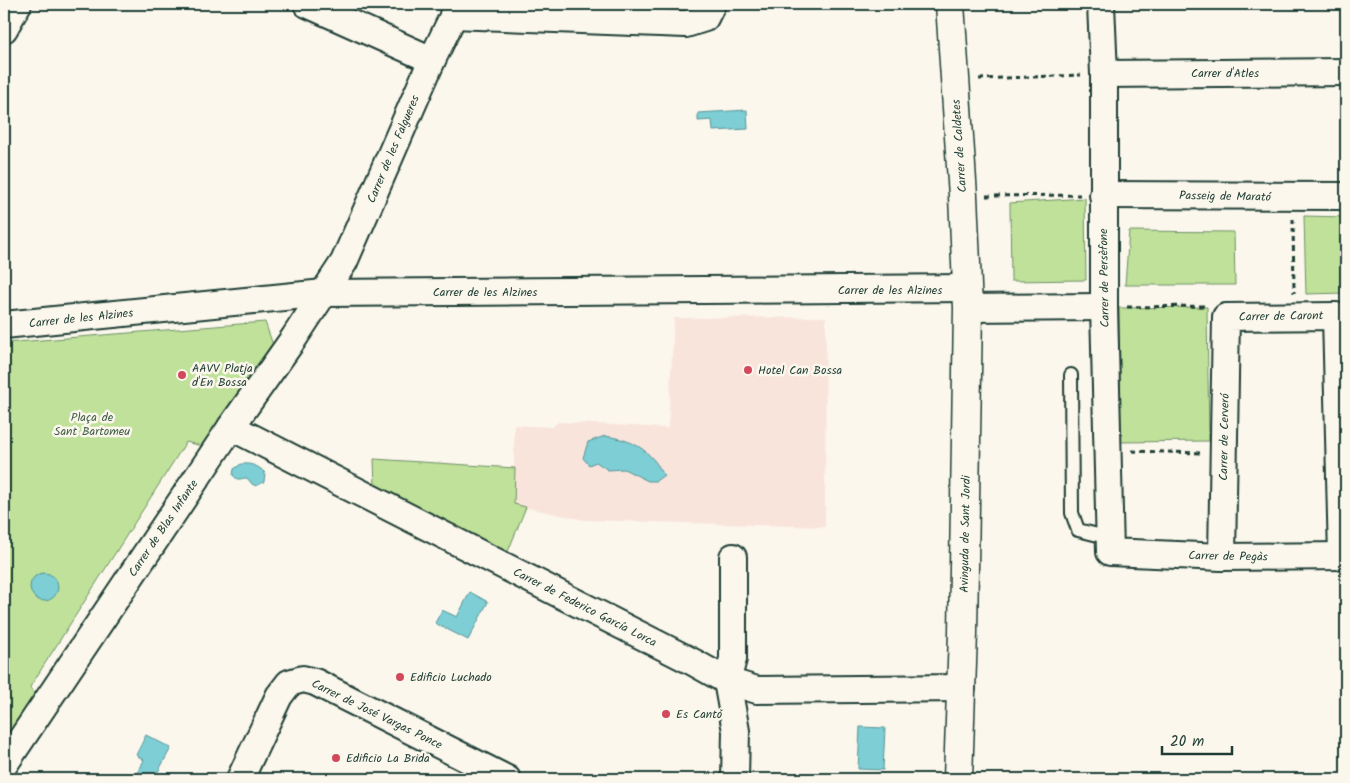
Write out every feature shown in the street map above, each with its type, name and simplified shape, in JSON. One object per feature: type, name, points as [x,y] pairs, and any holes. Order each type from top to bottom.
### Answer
[{"type":"street","points":[[4,30],[18,4]]},
{"type":"street","points":[[307,4],[432,60]]},
{"type":"street","points":[[456,10],[686,24],[705,18],[712,4]]},
{"type":"street","name":"Carrer de Caldetes","points":[[950,4],[963,196],[967,298]]},
{"type":"street","name":"Carrer de Persèfone","points":[[1101,4],[1104,74],[1104,307],[1110,545]]},
{"type":"street","name":"Carrer de les Falgueres","points":[[324,293],[344,262],[432,60],[456,10]]},
{"type":"street","name":"Carrer d'Atles","points":[[1104,74],[1346,72]]},
{"type":"street","name":"Passeig de Marató","points":[[1103,195],[1346,196]]},
{"type":"street","name":"Carrer de les Alzines","points":[[4,325],[324,293],[967,298],[1104,307]]},
{"type":"street","name":"Carrer de Blas Infante","points":[[4,765],[231,427],[324,293]]},
{"type":"street","name":"Avinguda de Sant Jordi","points":[[958,779],[962,688],[967,298]]},
{"type":"street","name":"Carrer de Caront","points":[[1226,317],[1336,316],[1344,557]]},
{"type":"street","name":"Carrer de Cerveró","points":[[1222,558],[1226,317]]},
{"type":"street","name":"Carrer de Federico García Lorca","points":[[231,427],[676,653],[727,681],[757,690],[962,688]]},
{"type":"street","name":"Carrer de Pegàs","points":[[1110,545],[1222,558],[1344,557]]},
{"type":"street","points":[[733,556],[733,659],[727,681],[736,731],[735,779]]},
{"type":"street","name":"Carrer de José Vargas Ponce","points":[[240,779],[279,696],[288,683],[302,679],[315,682],[507,779]]},
{"type":"lane","points":[[1071,375],[1072,513],[1078,530],[1110,545]]},
{"type":"path","points":[[954,80],[1104,74]]},
{"type":"path","points":[[963,196],[1103,195]]},
{"type":"path","points":[[1293,196],[1294,316]]},
{"type":"path","points":[[1104,307],[1206,306],[1226,317]]},
{"type":"path","points":[[1108,450],[1224,454]]},
{"type":"shaded area","name":"Hotel Can Bossa","points":[[826,317],[825,527],[584,520],[514,505],[514,425],[552,427],[558,422],[668,428],[674,318]]},
{"type":"green space","points":[[1085,198],[1086,280],[1011,281],[1010,203]]},
{"type":"green space","points":[[1304,216],[1346,217],[1346,293],[1306,294]]},
{"type":"green space","points":[[1129,231],[1234,232],[1235,285],[1125,285]]},
{"type":"green space","points":[[1207,307],[1209,441],[1121,442],[1119,308]]},
{"type":"green space","name":"Plaça de Sant Bartomeu","points":[[265,322],[273,345],[206,447],[186,442],[30,687],[39,701],[4,748],[4,343]]},
{"type":"green space","points":[[374,459],[515,468],[514,504],[526,507],[507,554],[375,487]]},
{"type":"water","points":[[747,110],[748,129],[713,131],[712,120],[698,121],[698,113]]},
{"type":"water","points":[[605,436],[624,440],[640,447],[653,458],[664,475],[656,481],[648,481],[624,469],[608,470],[596,462],[589,465],[583,458],[588,442]]},
{"type":"water","points":[[241,464],[260,468],[265,473],[264,482],[256,486],[247,478],[236,478],[233,475],[234,469]]},
{"type":"water","points":[[44,573],[54,577],[58,587],[54,597],[44,601],[34,597],[30,587],[34,577]]},
{"type":"water","points":[[470,592],[488,602],[468,640],[435,623],[442,610],[457,617]]},
{"type":"water","points":[[860,727],[885,728],[883,770],[858,769]]},
{"type":"water","points":[[146,735],[171,748],[154,779],[148,779],[137,774],[144,760],[136,755]]},
{"type":"place","name":"Hotel Can Bossa","points":[[748,370]]},
{"type":"place","name":"AAVV Platja d'En Bossa","points":[[182,375]]},
{"type":"place","name":"Edificio Luchado","points":[[400,677]]},
{"type":"place","name":"Es Cantó","points":[[666,714]]},
{"type":"place","name":"Edificio La Brida","points":[[336,758]]}]
